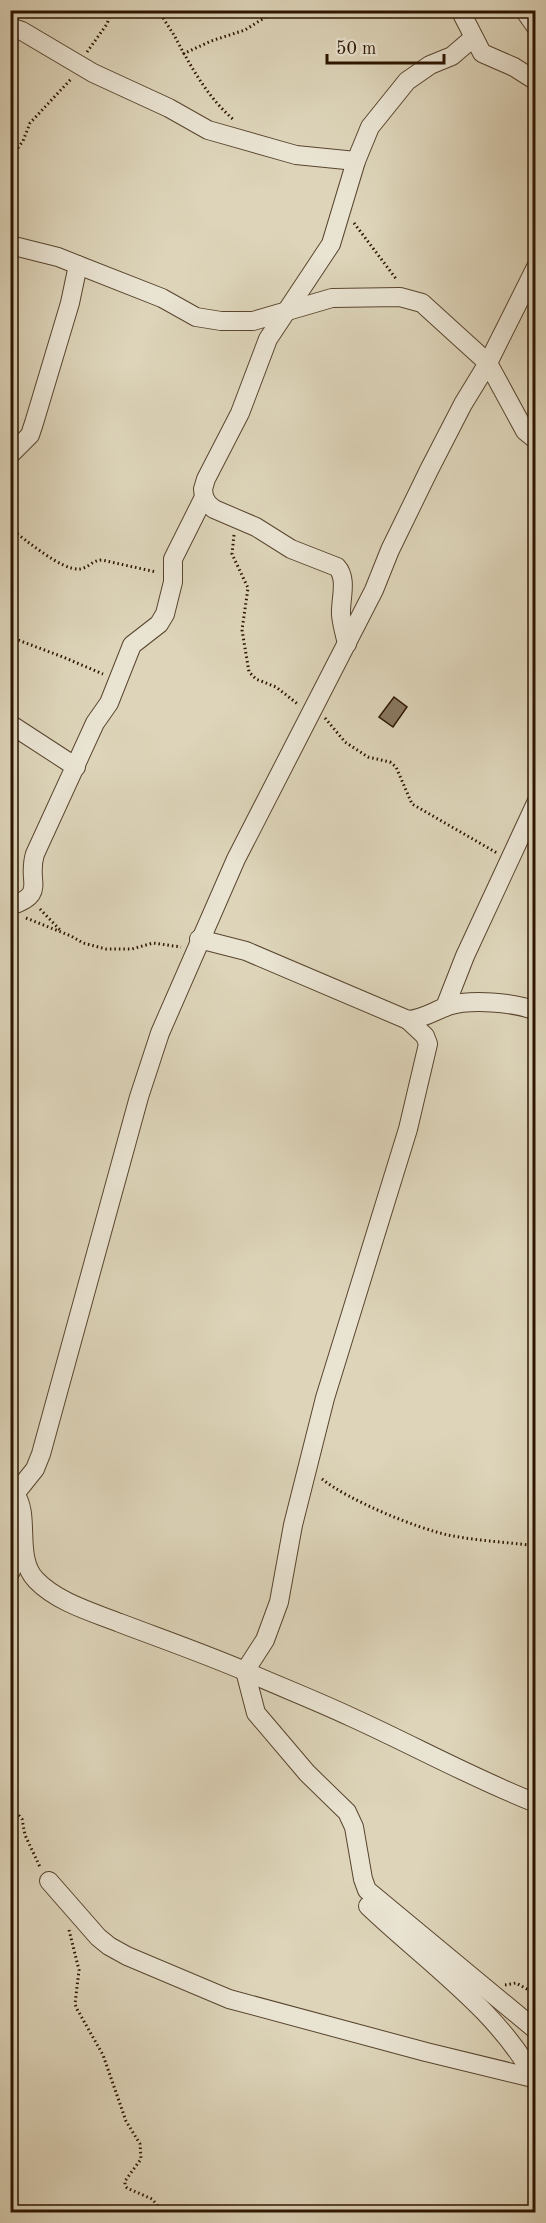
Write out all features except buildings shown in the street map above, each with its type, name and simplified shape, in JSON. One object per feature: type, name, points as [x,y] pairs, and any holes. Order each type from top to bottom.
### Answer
[{"type":"street","points":[[460,10],[484,55],[514,67],[536,81]]},
{"type":"street","points":[[524,10],[536,27]]},
{"type":"street","points":[[10,27],[22,31],[79,66],[169,108],[208,130],[296,155],[356,161]]},
{"type":"street","points":[[347,644],[341,614],[343,580],[341,571],[337,567],[291,549],[256,527],[214,509],[204,497],[203,489],[240,413],[268,339],[327,251],[356,161],[370,127],[407,81],[430,65],[452,56],[473,38]]},
{"type":"street","points":[[10,245],[58,257],[162,298],[196,317],[221,321],[252,321],[332,298],[400,297],[414,299],[422,303],[488,363],[525,432],[535,441]]},
{"type":"street","points":[[12,453],[30,435],[70,303],[78,265]]},
{"type":"street","points":[[10,1573],[22,1547],[23,1533],[21,1505],[13,1493],[35,1469],[41,1454],[139,1097],[160,1033],[236,859],[374,590],[390,550],[429,470],[463,404],[488,363],[536,267]]},
{"type":"street","points":[[15,911],[32,894],[32,862],[35,854],[95,723],[109,703],[132,645],[159,624],[165,614],[173,582],[173,559],[204,497]]},
{"type":"street","points":[[10,724],[76,767]]},
{"type":"street","points":[[444,1007],[465,956],[536,803]]},
{"type":"street","points":[[197,944],[246,951],[408,1020],[425,1036],[428,1049],[408,1129],[325,1398],[292,1525],[283,1586],[276,1612],[266,1640],[245,1671],[256,1713],[307,1773],[347,1812],[354,1827],[363,1880],[367,1890],[536,2030]]},
{"type":"street","points":[[408,1020],[419,1019],[444,1007],[469,1002],[502,1004],[536,1011]]},
{"type":"street","points":[[22,1547],[33,1578],[45,1588],[76,1606],[245,1671],[350,1716],[496,1788],[536,1803]]},
{"type":"street","points":[[356,1840],[356,1889],[363,1901],[485,2013],[510,2041],[534,2080]]},
{"type":"street","points":[[49,1881],[98,1937],[110,1946],[127,1956],[229,1999],[534,2080]]},
{"type":"street","points":[[493,1994],[536,2038]]},
{"type":"path","points":[[10,159],[23,141],[30,123],[69,83],[93,41],[107,24],[112,10]]},
{"type":"path","points":[[159,10],[183,54],[219,107],[234,121]]},
{"type":"path","points":[[183,54],[211,41],[245,30],[272,12],[297,14],[308,10]]},
{"type":"path","points":[[342,207],[414,299]]},
{"type":"path","points":[[237,518],[231,546],[237,567],[248,588],[242,630],[249,672],[256,679],[276,687],[293,702],[314,707],[345,742],[368,757],[390,762],[396,767],[412,804],[509,859]]},
{"type":"path","points":[[10,528],[43,553],[67,566],[80,569],[94,561],[102,560],[172,575]]},
{"type":"path","points":[[10,637],[101,672],[115,687]]},
{"type":"path","points":[[32,894],[39,908],[60,931]]},
{"type":"path","points":[[15,911],[82,943],[106,949],[132,949],[153,943],[197,944]]},
{"type":"path","points":[[307,1466],[340,1491],[372,1507],[437,1532],[536,1546]]},
{"type":"path","points":[[10,1805],[22,1819],[25,1835],[49,1881]]},
{"type":"path","points":[[69,1929],[79,1970],[76,2009],[103,2055],[126,2121],[140,2144],[141,2159],[125,2181],[125,2185],[152,2199],[163,2212]]},
{"type":"path","points":[[493,1994],[514,1983],[536,1994]]}]
